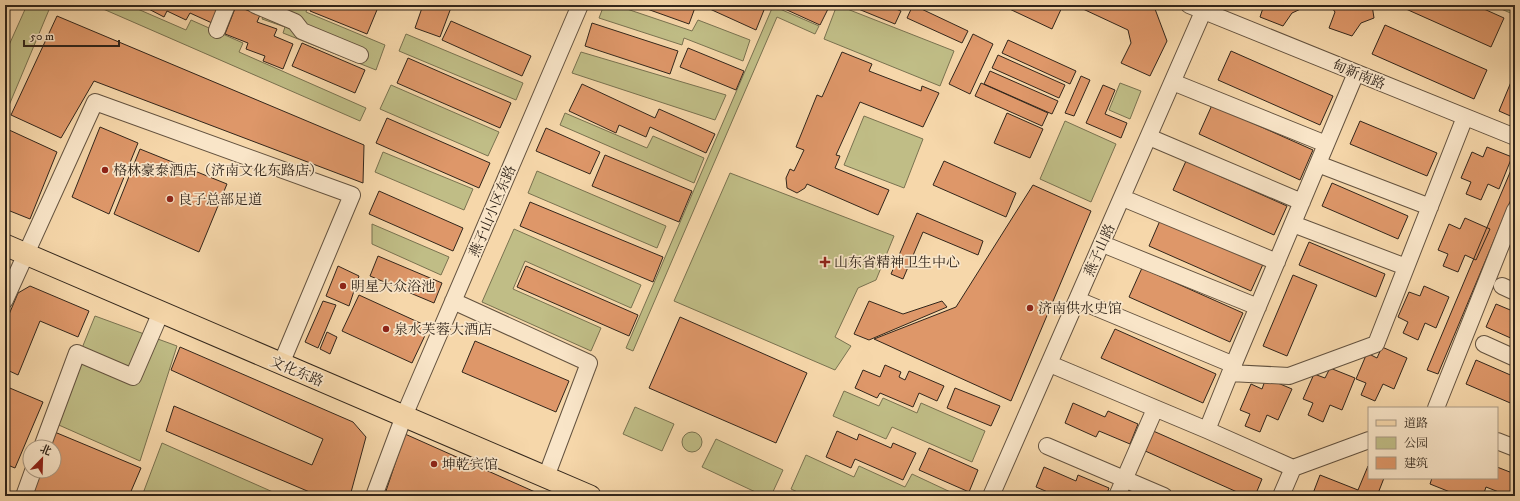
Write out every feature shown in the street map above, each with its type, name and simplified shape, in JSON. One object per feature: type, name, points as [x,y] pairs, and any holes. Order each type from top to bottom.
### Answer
[{"type":"main road","name":"文化东路","points":[[5,246],[590,496]]},
{"type":"street","points":[[217,30],[227,5]]},
{"type":"street","points":[[255,5],[295,22],[302,31],[360,55]]},
{"type":"street","name":"燕子山小区东路","points":[[374,496],[404,416],[580,5]]},
{"type":"street","name":"甸新南路","points":[[1189,5],[1209,9],[1356,73],[1515,137]]},
{"type":"street","name":"燕子山路","points":[[1001,496],[1180,85],[1209,9]]},
{"type":"street","name":"燕子山路","points":[[991,496],[1209,9]]},
{"type":"street","points":[[1207,430],[1356,73]]},
{"type":"street","points":[[1180,85],[1326,144]]},
{"type":"street","points":[[5,300],[95,102],[352,195],[281,364]]},
{"type":"street","points":[[1085,303],[1232,369],[1289,376],[1376,344],[1465,117]]},
{"type":"street","points":[[1156,140],[1302,202]]},
{"type":"street","points":[[1318,164],[1430,207]]},
{"type":"street","points":[[1130,201],[1277,262]]},
{"type":"street","points":[[1436,407],[1515,210]]},
{"type":"street","points":[[1293,224],[1406,267]]},
{"type":"street","points":[[1110,247],[1258,307]]},
{"type":"street","points":[[453,302],[588,362],[546,477]]},
{"type":"street","points":[[45,439],[77,353],[133,377],[161,312]]},
{"type":"street","points":[[1484,344],[1515,358]]},
{"type":"street","points":[[1057,367],[1293,468],[1368,440]]},
{"type":"street","points":[[1117,496],[1155,409]]},
{"type":"street","points":[[1498,441],[1515,448]]},
{"type":"street","points":[[1047,446],[1164,496]]},
{"type":"street","points":[[1281,496],[1293,468]]},
{"type":"street","points":[[24,496],[30,479]]},
{"type":"green space","points":[[27,5],[51,5],[5,115],[5,54]]},
{"type":"green space","points":[[94,5],[134,5],[133,7],[186,30],[191,20],[243,43],[239,52],[366,108],[360,121]]},
{"type":"green space","points":[[248,5],[308,5],[306,12],[385,45],[376,70],[283,33],[285,27],[262,19],[265,12]]},
{"type":"green space","points":[[604,5],[615,5],[692,31],[698,20],[750,40],[743,61],[684,38],[682,45],[599,18]]},
{"type":"green space","points":[[837,5],[954,51],[940,86],[824,39]]},
{"type":"green space","points":[[1492,5],[1515,5],[1515,15]]},
{"type":"green space","points":[[773,6],[819,26],[815,34],[777,17],[633,351],[626,348]]},
{"type":"green space","points":[[406,34],[523,83],[516,100],[399,51]]},
{"type":"green space","points":[[581,52],[726,95],[715,120],[572,73]]},
{"type":"green space","points":[[1120,83],[1141,91],[1130,119],[1109,110]]},
{"type":"green space","points":[[391,85],[499,132],[488,156],[380,109]]},
{"type":"green space","points":[[565,113],[647,148],[653,136],[704,158],[694,183],[560,125]]},
{"type":"green space","points":[[864,116],[923,139],[904,188],[844,165]]},
{"type":"green space","points":[[1065,121],[1116,144],[1091,202],[1040,179]]},
{"type":"green space","points":[[383,152],[473,189],[464,210],[375,172]]},
{"type":"green space","points":[[537,171],[666,226],[657,248],[528,193]]},
{"type":"green space","points":[[730,173],[894,236],[876,280],[858,288],[835,337],[851,346],[835,370],[674,301]]},
{"type":"green space","points":[[372,224],[449,257],[441,275],[372,244]]},
{"type":"green space","points":[[514,229],[641,285],[631,308],[525,261],[513,289],[601,328],[591,351],[482,302]]},
{"type":"green space","points":[[95,316],[177,346],[140,461],[52,422]]},
{"type":"green space","points":[[844,391],[879,406],[883,398],[917,413],[921,403],[985,431],[972,462],[892,427],[886,439],[833,416]]},
{"type":"green space","points":[[635,407],[674,424],[662,451],[623,434]]},
{"type":"green space","points":[[692,432],[699,435],[702,442],[699,449],[692,452],[685,449],[682,442],[685,435]]},
{"type":"green space","points":[[716,439],[783,470],[771,496],[764,496],[702,467]]},
{"type":"green space","points":[[162,443],[282,496],[142,496]]},
{"type":"green space","points":[[806,455],[854,477],[859,466],[905,487],[912,474],[959,496],[806,496],[791,489]]},
{"type":"building","points":[[141,5],[220,5],[212,23],[190,13],[186,20],[167,11],[164,17]]},
{"type":"building","points":[[312,5],[379,5],[367,34],[310,11]]},
{"type":"building","points":[[423,5],[452,5],[440,37],[415,28]]},
{"type":"building","points":[[636,5],[696,5],[689,24]]},
{"type":"building","points":[[701,5],[753,5],[764,10],[756,30]]},
{"type":"building","points":[[776,5],[830,5],[820,25]]},
{"type":"building","points":[[886,5],[901,11],[895,24],[851,6]]},
{"type":"building","points":[[913,5],[968,31],[962,43],[907,18]]},
{"type":"building","points":[[1001,5],[1063,5],[1052,29]]},
{"type":"building","points":[[1085,5],[1145,5],[1155,9],[1167,41],[1150,76],[1121,63],[1131,43],[1128,30],[1083,9]]},
{"type":"building","points":[[1264,5],[1304,5],[1305,7],[1292,13],[1283,26],[1260,17]]},
{"type":"building","points":[[1330,5],[1372,5],[1374,18],[1361,23],[1352,36],[1329,28],[1335,12]]},
{"type":"building","points":[[1397,5],[1475,5],[1504,18],[1491,47]]},
{"type":"building","points":[[236,6],[260,15],[257,22],[277,29],[274,36],[293,44],[283,69],[263,61],[265,56],[246,49],[248,43],[225,34]]},
{"type":"building","points":[[57,16],[364,145],[363,183],[94,81],[61,138],[11,115]]},
{"type":"building","points":[[451,21],[531,56],[522,76],[442,40]]},
{"type":"building","points":[[592,23],[678,51],[670,74],[585,46]]},
{"type":"building","points":[[1385,25],[1487,70],[1474,99],[1372,54]]},
{"type":"building","points":[[973,34],[993,44],[970,94],[949,84]]},
{"type":"building","points":[[1008,40],[1076,71],[1070,84],[1002,53]]},
{"type":"building","points":[[302,43],[365,70],[355,93],[292,66]]},
{"type":"building","points":[[688,48],[744,71],[736,90],[680,67]]},
{"type":"building","points":[[1231,51],[1333,96],[1320,125],[1218,80]]},
{"type":"building","points":[[842,52],[872,64],[869,71],[921,91],[922,86],[939,93],[923,127],[860,102],[836,155],[840,156],[835,168],[889,190],[878,215],[807,184],[805,188],[797,193],[787,188],[786,178],[790,169],[794,171],[804,150],[796,147],[817,95],[822,97]]},
{"type":"building","points":[[998,55],[1065,85],[1059,98],[992,68]]},
{"type":"building","points":[[408,58],[511,103],[500,128],[397,83]]},
{"type":"building","points":[[990,71],[1058,101],[1052,114],[984,84]]},
{"type":"building","points":[[1081,76],[1090,80],[1074,116],[1065,113]]},
{"type":"building","points":[[1511,82],[1515,84],[1515,118],[1499,111]]},
{"type":"building","points":[[981,83],[1048,113],[1042,126],[975,96]]},
{"type":"building","points":[[582,84],[655,118],[659,109],[715,134],[706,153],[650,127],[646,137],[619,125],[616,133],[569,111]]},
{"type":"building","points":[[1103,85],[1115,90],[1105,114],[1127,123],[1121,138],[1086,123]]},
{"type":"building","points":[[1212,105],[1313,150],[1300,180],[1199,134]]},
{"type":"building","points":[[1007,113],[1043,129],[1030,158],[994,143]]},
{"type":"building","points":[[387,118],[490,163],[479,188],[376,143]]},
{"type":"building","points":[[1360,121],[1437,153],[1427,176],[1350,144]]},
{"type":"building","name":"格林豪泰酒店（济南文化东路店）","points":[[100,127],[138,143],[109,214],[72,197]]},
{"type":"building","points":[[546,128],[600,152],[590,174],[536,151]]},
{"type":"building","points":[[7,129],[57,152],[30,219],[5,209],[5,135]]},
{"type":"building","points":[[1487,147],[1512,157],[1499,189],[1488,184],[1481,200],[1466,194],[1471,182],[1461,178],[1472,152],[1483,157]]},
{"type":"building","name":"良子总部足道","points":[[140,149],[227,184],[199,252],[114,214]]},
{"type":"building","points":[[605,155],[692,191],[679,222],[592,186]]},
{"type":"building","points":[[944,161],[1016,193],[1006,217],[933,185]]},
{"type":"building","points":[[1186,161],[1287,206],[1274,235],[1173,190]]},
{"type":"building","points":[[1514,163],[1515,190],[1438,374],[1427,370]]},
{"type":"building","points":[[1332,183],[1408,216],[1398,239],[1322,206]]},
{"type":"building","points":[[1033,185],[1091,211],[1011,401],[874,339],[956,307]]},
{"type":"building","points":[[379,191],[463,228],[453,251],[369,214]]},
{"type":"building","points":[[530,202],[663,257],[653,282],[520,226]]},
{"type":"building","points":[[917,213],[983,241],[978,255],[923,232],[903,279],[891,274]]},
{"type":"building","points":[[1162,216],[1264,262],[1251,291],[1149,246]]},
{"type":"building","points":[[1465,218],[1490,229],[1476,260],[1465,255],[1458,272],[1443,266],[1448,254],[1438,250],[1449,224],[1460,229]]},
{"type":"building","points":[[1309,242],[1385,274],[1376,297],[1299,265]]},
{"type":"building","points":[[378,256],[442,283],[434,303],[370,276]]},
{"type":"building","name":"明星大众浴池","points":[[338,266],[359,276],[349,306],[326,296]]},
{"type":"building","points":[[526,266],[638,315],[629,336],[517,287]]},
{"type":"building","points":[[1142,268],[1243,313],[1230,342],[1129,297]]},
{"type":"building","points":[[1293,275],[1317,285],[1287,356],[1263,346]]},
{"type":"building","points":[[30,286],[89,311],[78,337],[40,321],[18,375],[5,369],[5,324],[18,293]]},
{"type":"building","points":[[1424,286],[1449,297],[1436,328],[1425,323],[1418,340],[1403,333],[1408,322],[1398,317],[1409,292],[1420,296]]},
{"type":"building","name":"泉水芙蓉大酒店","points":[[359,295],[429,327],[412,363],[342,331]]},
{"type":"building","points":[[323,301],[336,305],[318,348],[305,342]]},
{"type":"building","points":[[869,301],[903,314],[942,301],[947,307],[869,340],[854,334]]},
{"type":"building","points":[[1496,304],[1515,312],[1515,340],[1486,327]]},
{"type":"building","points":[[680,317],[807,373],[776,443],[649,388]]},
{"type":"building","points":[[1115,329],[1216,374],[1203,403],[1101,358]]},
{"type":"building","points":[[327,332],[337,337],[330,354],[320,349]]},
{"type":"building","points":[[475,341],[569,381],[556,412],[462,372]]},
{"type":"building","points":[[180,347],[353,422],[366,437],[350,496],[319,496],[166,431],[174,406],[312,465],[323,439],[171,370]]},
{"type":"building","points":[[1382,347],[1407,358],[1394,389],[1383,384],[1375,401],[1361,395],[1366,383],[1356,379],[1367,353],[1377,358]]},
{"type":"building","points":[[1476,360],[1515,377],[1515,405],[1466,384]]},
{"type":"building","points":[[885,365],[901,372],[899,377],[905,380],[909,371],[944,386],[937,401],[919,393],[913,407],[880,393],[877,398],[855,388],[863,370],[880,377]]},
{"type":"building","points":[[1330,368],[1355,378],[1342,410],[1330,405],[1323,422],[1308,415],[1313,403],[1303,399],[1314,374],[1325,378]]},
{"type":"building","points":[[1266,378],[1292,389],[1278,420],[1267,415],[1260,432],[1245,426],[1250,414],[1240,410],[1251,384],[1262,389]]},
{"type":"building","points":[[5,386],[43,402],[27,439],[22,439],[22,452],[15,468],[5,464]]},
{"type":"building","points":[[955,388],[1000,406],[991,426],[947,408]]},
{"type":"building","points":[[1073,403],[1105,417],[1108,411],[1138,424],[1130,444],[1099,431],[1096,437],[1065,423]]},
{"type":"building","points":[[45,428],[141,468],[129,496],[23,496],[17,494],[23,479],[62,479],[62,439],[40,439]]},
{"type":"building","points":[[1151,430],[1262,479],[1255,496],[1246,496],[1143,450]]},
{"type":"building","points":[[837,431],[857,440],[859,434],[891,448],[893,443],[916,453],[903,480],[855,459],[851,468],[826,457]]},
{"type":"building","name":"坤乾宾馆","points":[[405,434],[544,496],[390,496],[385,494]]},
{"type":"building","points":[[929,448],[978,470],[969,492],[919,470]]},
{"type":"building","points":[[1368,466],[1368,479],[1384,479],[1377,496],[1312,496],[1320,475],[1358,490]]},
{"type":"building","points":[[1044,467],[1076,481],[1078,475],[1109,488],[1106,496],[1057,496],[1036,487]]},
{"type":"building","points":[[1498,467],[1515,474],[1515,496],[1509,496],[1486,487],[1483,496],[1460,496],[1430,484],[1432,479],[1498,479]]},
{"type":"place","name":"格林豪泰酒店（济南文化东路店）","points":[[105,170]]},
{"type":"place","name":"良子总部足道","points":[[170,199]]},
{"type":"place","name":"山东省精神卫生中心","points":[[825,262]]},
{"type":"place","name":"明星大众浴池","points":[[343,286]]},
{"type":"place","name":"济南供水史馆","points":[[1030,308]]},
{"type":"place","name":"泉水芙蓉大酒店","points":[[386,329]]},
{"type":"place","name":"坤乾宾馆","points":[[434,464]]}]
